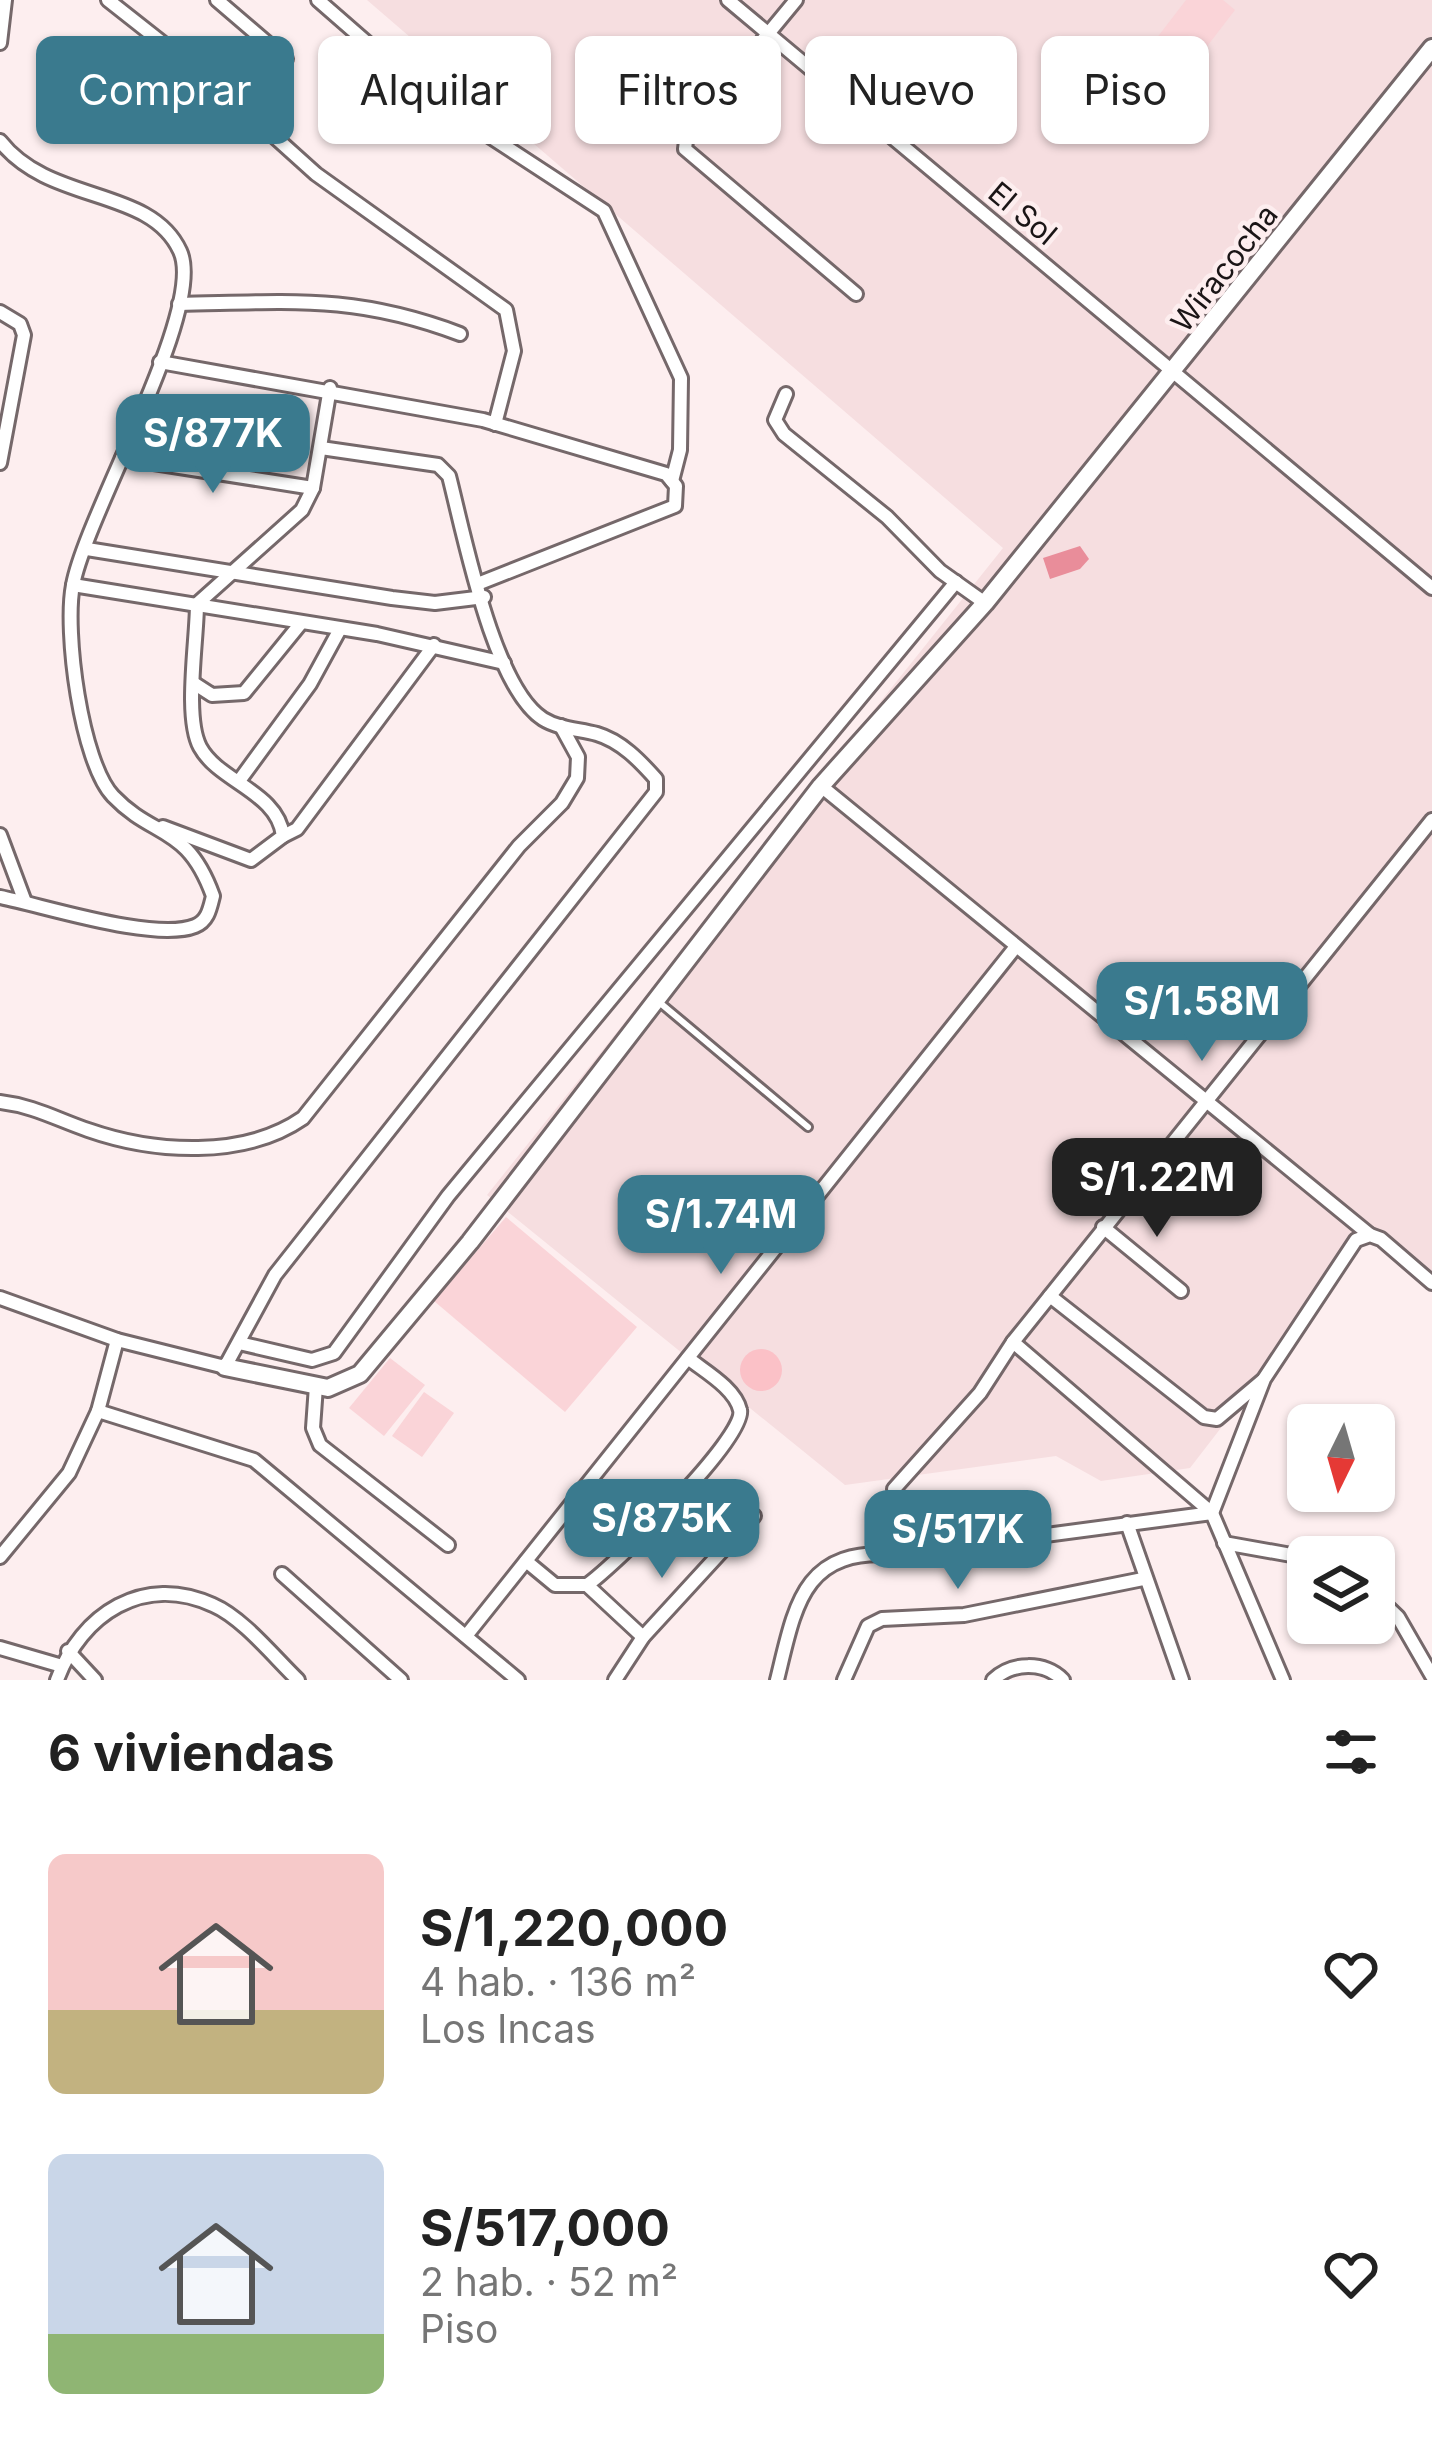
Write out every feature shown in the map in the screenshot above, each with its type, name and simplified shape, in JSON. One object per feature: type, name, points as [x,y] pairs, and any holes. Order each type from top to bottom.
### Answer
[{"type":"street","points":[[0,43],[5,0]]},
{"type":"street","points":[[108,0],[226,93],[316,174],[506,310],[514,351],[495,424]]},
{"type":"street","points":[[218,0],[260,36]]},
{"type":"street","points":[[87,549],[434,603],[482,590],[675,506],[671,481],[680,450],[682,378],[604,211],[428,96],[318,0]]},
{"type":"street","name":"El Sol","points":[[728,0],[1176,372]]},
{"type":"street","points":[[796,0],[688,132],[685,149],[856,294]]},
{"type":"street","name":"Wiracocha","points":[[1432,48],[1176,372],[1432,588]]},
{"type":"street","points":[[0,140],[32,173],[124,204],[163,224],[182,254],[186,283],[160,362],[73,585],[81,712],[102,781],[115,798],[189,849],[213,896],[208,916],[196,926],[165,931],[0,897]]},
{"type":"street","points":[[179,304],[344,301],[400,311],[460,334]]},
{"type":"street","points":[[0,312],[20,324],[24,335],[0,463]]},
{"type":"street","points":[[160,362],[330,388],[495,424],[671,481]]},
{"type":"street","points":[[0,1298],[117,1340],[225,1367],[316,1385],[346,1383],[360,1373],[470,1242],[821,785],[985,603],[1176,372]]},
{"type":"street","points":[[283,836],[279,819],[202,751],[194,728],[197,604],[302,510],[313,488],[330,388]]},
{"type":"street","points":[[787,394],[775,420],[784,434],[985,603]]},
{"type":"street","points":[[225,1367],[275,1276],[650,804],[656,779],[639,759],[603,736],[561,726],[527,706],[504,663],[449,476],[438,464],[321,448]]},
{"type":"street","points":[[122,458],[313,488]]},
{"type":"street","points":[[238,1342],[312,1360],[334,1353],[448,1196],[956,583]]},
{"type":"street","points":[[73,585],[434,645],[504,663]]},
{"type":"street","points":[[195,684],[212,695],[244,693],[301,622]]},
{"type":"street","points":[[239,781],[310,684],[340,629]]},
{"type":"street","points":[[161,826],[251,860],[297,829],[434,645]]},
{"type":"street","points":[[0,1102],[38,1106],[84,1129],[129,1142],[216,1145],[275,1137],[303,1118],[519,846],[562,803],[577,778],[578,757],[561,726]]},
{"type":"street","points":[[821,785],[1014,949],[1207,1097],[1432,1283]]},
{"type":"street","points":[[894,1489],[980,1393],[1013,1342],[1103,1227],[1432,820]]},
{"type":"street","points":[[0,835],[26,902]]},
{"type":"street","points":[[466,1636],[1014,949]]},
{"type":"street","points":[[1103,1227],[1181,1291]]},
{"type":"street","points":[[1212,1513],[1264,1379],[1356,1240],[1370,1235]]},
{"type":"street","points":[[1050,1295],[1204,1417],[1217,1419],[1264,1379]]},
{"type":"street","points":[[0,1557],[69,1473],[98,1411],[117,1340]]},
{"type":"street","points":[[1013,1342],[1212,1513],[1283,1680]]},
{"type":"street","points":[[587,1586],[735,1435],[740,1406],[688,1358]]},
{"type":"street","points":[[316,1385],[313,1428],[320,1445],[448,1545]]},
{"type":"street","points":[[98,1411],[254,1460],[518,1680]]},
{"type":"street","points":[[777,1680],[798,1597],[822,1569],[862,1552],[895,1556],[1212,1513]]},
{"type":"street","points":[[615,1680],[643,1636],[754,1516]]},
{"type":"street","points":[[1126,1523],[1182,1680]]},
{"type":"street","points":[[1224,1543],[1287,1554]]},
{"type":"street","points":[[526,1561],[555,1585],[587,1586],[643,1636]]},
{"type":"street","points":[[282,1574],[401,1680]]},
{"type":"street","points":[[844,1680],[868,1626],[882,1619],[964,1616],[1143,1580]]},
{"type":"street","points":[[0,1648],[59,1673],[86,1627],[124,1600],[164,1592],[216,1605],[298,1680]]},
{"type":"street","points":[[1395,1614],[1432,1676]]},
{"type":"street","points":[[68,1651],[95,1680]]},
{"type":"street","points":[[993,1680],[1005,1670],[1024,1666],[1050,1670],[1064,1680]]},
{"type":"lane","points":[[656,1000],[808,1127]]},
{"type":"shaded area","points":[[367,0],[1432,0],[1432,1279],[1373,1231],[1190,1468],[1101,1481],[1056,1456],[845,1485],[487,1195],[1003,548],[534,144],[551,144],[551,36],[409,36]]},
{"type":"shaded area","points":[[1186,0],[1223,0],[1235,10],[1209,44],[1209,36],[1158,36]]},
{"type":"shaded area","points":[[1080,546],[1089,559],[1080,569],[1050,579],[1043,558]]},
{"type":"shaded area","points":[[506,1217],[637,1327],[565,1412],[434,1301]]},
{"type":"shaded area","points":[[390,1358],[425,1385],[384,1436],[349,1408]]},
{"type":"shaded area","points":[[424,1392],[454,1413],[422,1457],[392,1436]]},
{"type":"building","points":[[761,1349],[776,1355],[782,1370],[776,1385],[761,1391],[746,1385],[740,1370],[746,1355]]}]
